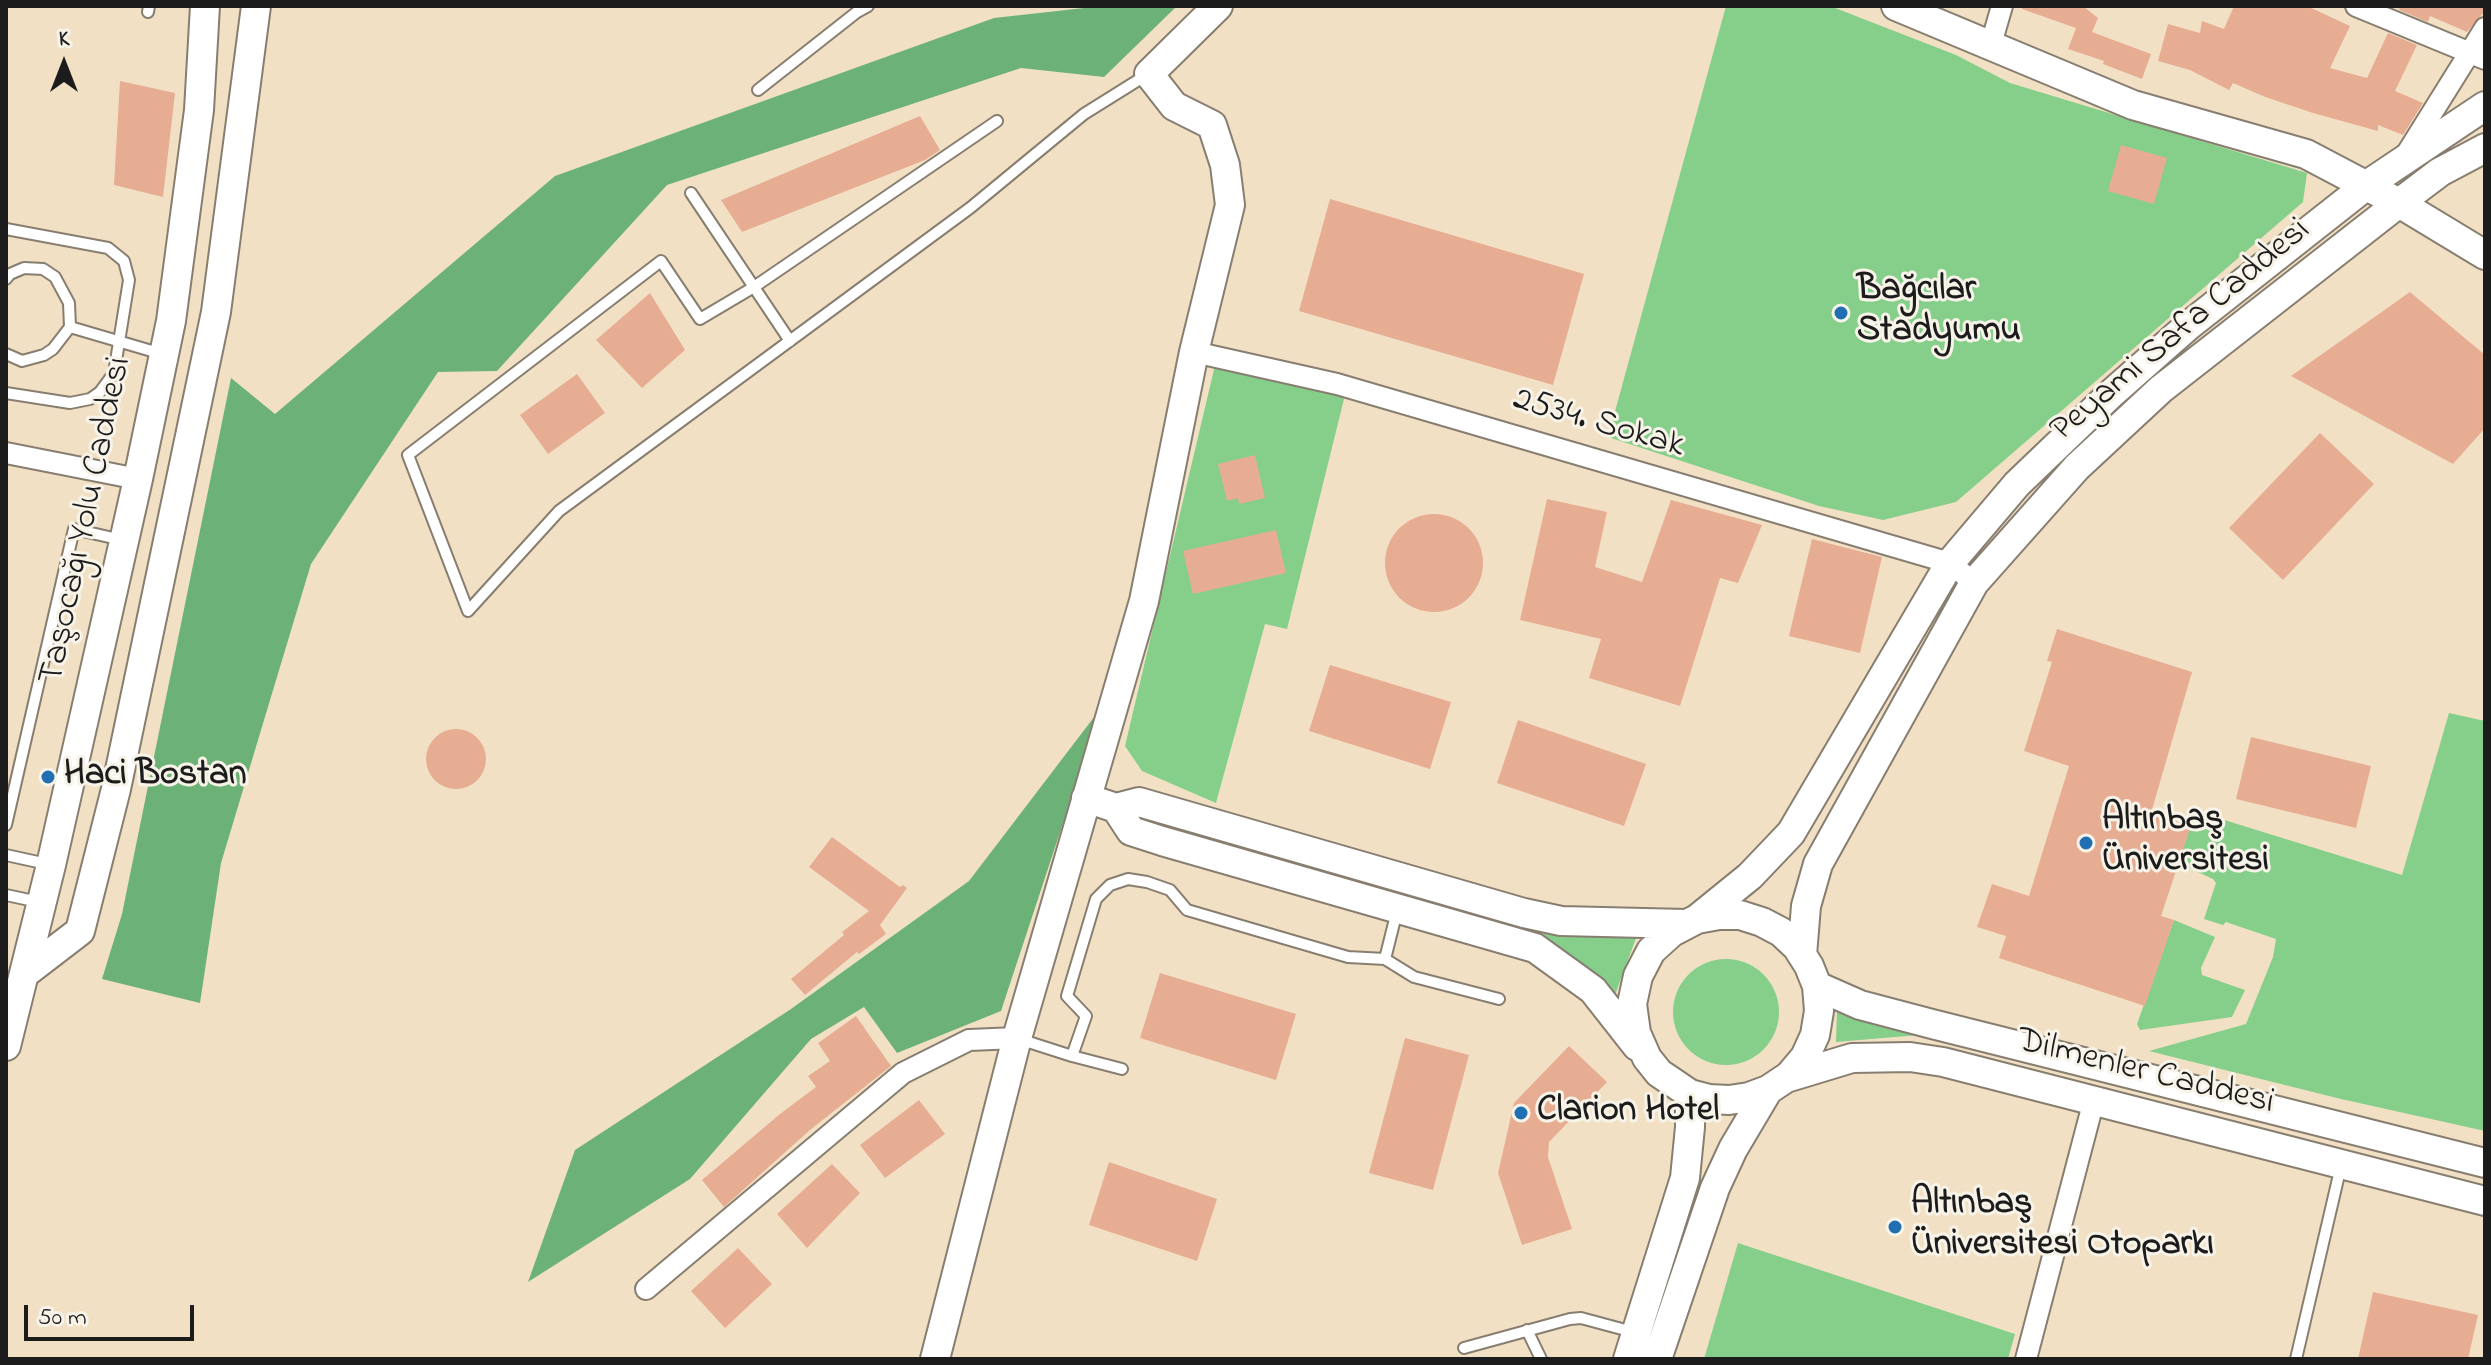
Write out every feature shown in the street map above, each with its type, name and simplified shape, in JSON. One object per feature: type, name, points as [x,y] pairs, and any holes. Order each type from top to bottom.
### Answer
[{"type":"main road","name":"Taşocağı Yolu Caddesi","points":[[6,1046],[51,865],[164,354],[199,110],[205,6]]},
{"type":"main road","points":[[199,110],[219,6]]},
{"type":"main road","points":[[24,974],[80,931],[116,789],[216,312],[256,6]]},
{"type":"main road","points":[[935,1359],[1017,1038],[1144,601],[1194,352],[1230,205],[1225,165],[1212,125],[1174,106],[1149,74],[1218,6]]},
{"type":"main road","points":[[1896,6],[2133,105],[2306,154],[2399,203],[2485,255]]},
{"type":"main road","points":[[1647,1058],[1636,1033],[1632,1004],[1638,976],[1651,951],[1672,932],[1692,922],[1750,876],[1791,833],[1950,563],[2017,484],[2188,326],[2367,185],[2400,166],[2485,106]]},
{"type":"main road","name":"Peyami Safa Caddesi","points":[[1802,955],[1806,906],[1818,864],[1974,583],[2077,467],[2161,389],[2440,172],[2485,148]]},
{"type":"main road","points":[[138,479],[160,479],[184,464]]},
{"type":"main road","points":[[1086,798],[1116,808],[1139,802],[1561,921],[1692,922],[1719,915],[1740,915],[1781,932],[1802,955],[1817,986],[1819,1011],[1815,1035],[1805,1057],[1777,1084],[1733,1149],[1715,1188],[1657,1359]]},
{"type":"main road","points":[[1116,808],[1131,831],[1213,858],[1535,948],[1593,990],[1659,1073],[1690,1094],[1729,1100],[1749,1097],[1777,1084]]},
{"type":"main road","points":[[51,865],[94,876]]},
{"type":"main road","name":"Dilmenler Caddesi","points":[[1817,986],[1860,1005],[2485,1163]]},
{"type":"main road","name":"Dilmenler Caddesi","points":[[1777,1084],[1852,1058],[1910,1057],[1943,1062],[2485,1201]]},
{"type":"main road","points":[[1632,1346],[1685,1178],[1690,1094]]},
{"type":"street","points":[[1991,44],[2002,6]]},
{"type":"street","points":[[2356,6],[2478,55]]},
{"type":"street","points":[[2400,166],[2478,55],[2485,28]]},
{"type":"street","name":"2534. Sokak","points":[[1194,352],[1337,384],[1950,563],[1974,583]]},
{"type":"street","points":[[6,453],[138,479]]},
{"type":"street","points":[[646,1289],[903,1073],[969,1040],[1017,1038]]},
{"type":"street","points":[[2026,1359],[2094,1100]]},
{"type":"lane","points":[[758,90],[868,6]]},
{"type":"lane","points":[[997,121],[754,287],[700,319],[661,261],[408,455],[468,611],[559,511],[970,208],[1084,114],[1149,74]]},
{"type":"lane","points":[[691,193],[790,341]]},
{"type":"lane","points":[[6,229],[98,245],[117,253],[124,261],[129,280],[114,373],[100,392],[90,399],[70,403],[6,393]]},
{"type":"lane","points":[[6,279],[24,268],[43,269],[55,277],[69,303],[70,327],[53,349],[44,355],[22,361],[6,354]]},
{"type":"lane","points":[[70,327],[164,354]]},
{"type":"lane","points":[[6,825],[74,529],[124,540]]},
{"type":"lane","points":[[6,855],[51,865]]},
{"type":"lane","points":[[1072,1056],[1086,1016],[1067,996],[1096,899],[1118,881],[1138,879],[1170,890],[1187,910],[1348,957],[1385,959],[1414,977],[1499,999]]},
{"type":"lane","points":[[6,895],[41,902]]},
{"type":"lane","points":[[1385,959],[1397,909]]},
{"type":"lane","points":[[1017,1038],[1122,1069]]},
{"type":"lane","points":[[2296,1359],[2341,1164]]},
{"type":"lane","points":[[1464,1348],[1581,1318],[1632,1346]]},
{"type":"lane","points":[[1527,1330],[1541,1359]]},
{"type":"green space","points":[[1102,6],[1177,6],[1104,77],[1021,68],[667,185],[497,371],[438,372],[311,564],[221,863],[200,1003],[102,979],[122,914],[231,378],[275,414],[555,176],[994,18]]},
{"type":"green space","name":"Bağcılar Stadyumu","points":[[1726,6],[1830,6],[1956,55],[2010,83],[2307,173],[2303,202],[1956,502],[1883,520],[1819,506],[1608,437]]},
{"type":"green space","points":[[1216,361],[1346,391],[1287,629],[1265,624],[1216,803],[1142,771],[1125,746]]},
{"type":"green space","points":[[1101,708],[1001,1011],[897,1053],[864,1007],[811,1039],[690,1179],[528,1282],[575,1150],[791,1009],[969,881]]},
{"type":"green space","points":[[2449,713],[2485,721],[2485,1131],[2149,1051],[2246,1024],[2273,957],[2276,939],[2226,922],[2223,925],[2204,919],[2216,883],[2174,861],[2192,810],[2402,875]]},
{"type":"green space","points":[[2174,920],[2215,937],[2201,968],[2202,975],[2245,990],[2232,1017],[2140,1030],[2137,1024]]},
{"type":"green space","points":[[1545,928],[1639,930],[1615,995],[1606,993],[1543,934]]},
{"type":"green space","points":[[1726,959],[1746,963],[1764,974],[1775,992],[1779,1012],[1775,1032],[1764,1050],[1746,1061],[1726,1065],[1706,1061],[1688,1050],[1677,1032],[1673,1012],[1677,992],[1688,974],[1706,963]]},
{"type":"green space","points":[[1837,1011],[1919,1035],[1836,1042]]},
{"type":"green space","points":[[1738,1243],[2015,1334],[2008,1359],[1704,1359]]},
{"type":"building","points":[[2022,6],[2083,6],[2098,18],[2092,32],[2151,54],[2142,79],[2103,64],[2104,61],[2068,49],[2076,28],[2022,9]]},
{"type":"building","points":[[2234,6],[2307,6],[2350,26],[2330,68],[2367,78],[2388,33],[2417,45],[2395,91],[2423,103],[2403,135],[2378,125],[2378,131],[2313,113],[2233,83],[2229,90],[2190,70],[2158,61],[2168,24],[2200,33],[2202,21],[2224,29]]},
{"type":"building","points":[[2400,6],[2485,6],[2485,11],[2467,32],[2430,16],[2428,22],[2399,10]]},
{"type":"building","points":[[120,81],[175,93],[163,197],[114,185]]},
{"type":"building","points":[[920,116],[940,150],[925,160],[742,232],[721,200]]},
{"type":"building","points":[[2121,145],[2167,158],[2154,204],[2108,191]]},
{"type":"building","points":[[1330,199],[1584,274],[1553,385],[1299,311]]},
{"type":"building","points":[[2410,292],[2485,355],[2485,428],[2453,464],[2291,376]]},
{"type":"building","points":[[650,293],[685,350],[642,388],[596,340]]},
{"type":"building","points":[[577,374],[605,413],[548,454],[520,415]]},
{"type":"building","points":[[2320,433],[2374,484],[2283,580],[2229,528]]},
{"type":"building","points":[[1255,455],[1265,498],[1239,504],[1238,498],[1227,501],[1218,464]]},
{"type":"building","points":[[1547,499],[1607,512],[1595,567],[1642,582],[1671,500],[1762,525],[1738,583],[1720,578],[1680,706],[1589,678],[1601,639],[1520,620]]},
{"type":"building","points":[[1434,514],[1453,517],[1469,528],[1480,544],[1483,563],[1480,582],[1469,598],[1453,609],[1434,612],[1415,609],[1399,598],[1388,582],[1385,563],[1388,544],[1399,528],[1415,517]]},
{"type":"building","points":[[1276,530],[1286,573],[1193,594],[1183,551]]},
{"type":"building","points":[[1812,539],[1882,557],[1860,653],[1789,636]]},
{"type":"building","points":[[2057,629],[2192,672],[2151,813],[2191,826],[2161,916],[2174,920],[2145,1006],[1999,958],[2006,936],[1977,927],[1992,884],[2029,896],[2069,766],[2024,751],[2052,662],[2047,661]]},
{"type":"building","points":[[1330,665],[1451,702],[1430,769],[1309,731]]},
{"type":"building","points":[[1518,720],[1646,764],[1624,826],[1497,783]]},
{"type":"building","points":[[456,729],[477,738],[486,759],[477,780],[456,789],[435,780],[426,759],[435,738]]},
{"type":"building","points":[[2251,737],[2371,766],[2356,828],[2236,799]]},
{"type":"building","points":[[832,837],[900,887],[903,885],[907,888],[880,925],[886,934],[859,954],[857,952],[805,995],[791,979],[869,911],[809,867]]},
{"type":"building","points":[[1160,973],[1296,1014],[1276,1080],[1140,1038]]},
{"type":"building","points":[[856,1016],[891,1066],[810,1130],[724,1207],[702,1180],[816,1087],[808,1076],[830,1061],[818,1043]]},
{"type":"building","points":[[1405,1038],[1469,1055],[1433,1190],[1369,1173]]},
{"type":"building","points":[[1569,1046],[1607,1082],[1549,1142],[1548,1157],[1572,1229],[1522,1245],[1498,1173],[1514,1103]]},
{"type":"building","points":[[919,1100],[945,1134],[885,1178],[860,1145]]},
{"type":"building","points":[[1109,1162],[1217,1199],[1197,1261],[1089,1225]]},
{"type":"building","points":[[832,1164],[860,1193],[807,1248],[777,1214]]},
{"type":"building","points":[[738,1248],[772,1284],[725,1328],[691,1291]]},
{"type":"building","points":[[2373,1292],[2478,1315],[2468,1359],[2358,1359]]},
{"type":"place","name":"Bağcılar Stadyumu","points":[[1841,313]]},
{"type":"place","name":"Haci Bostan","points":[[48,777]]},
{"type":"place","name":"Altınbaş Üniversitesi","points":[[2086,843]]},
{"type":"place","name":"Clarion Hotel","points":[[1521,1113]]},
{"type":"place","name":"Altınbaş Üniversitesi Otoparkı","points":[[1895,1227]]}]
